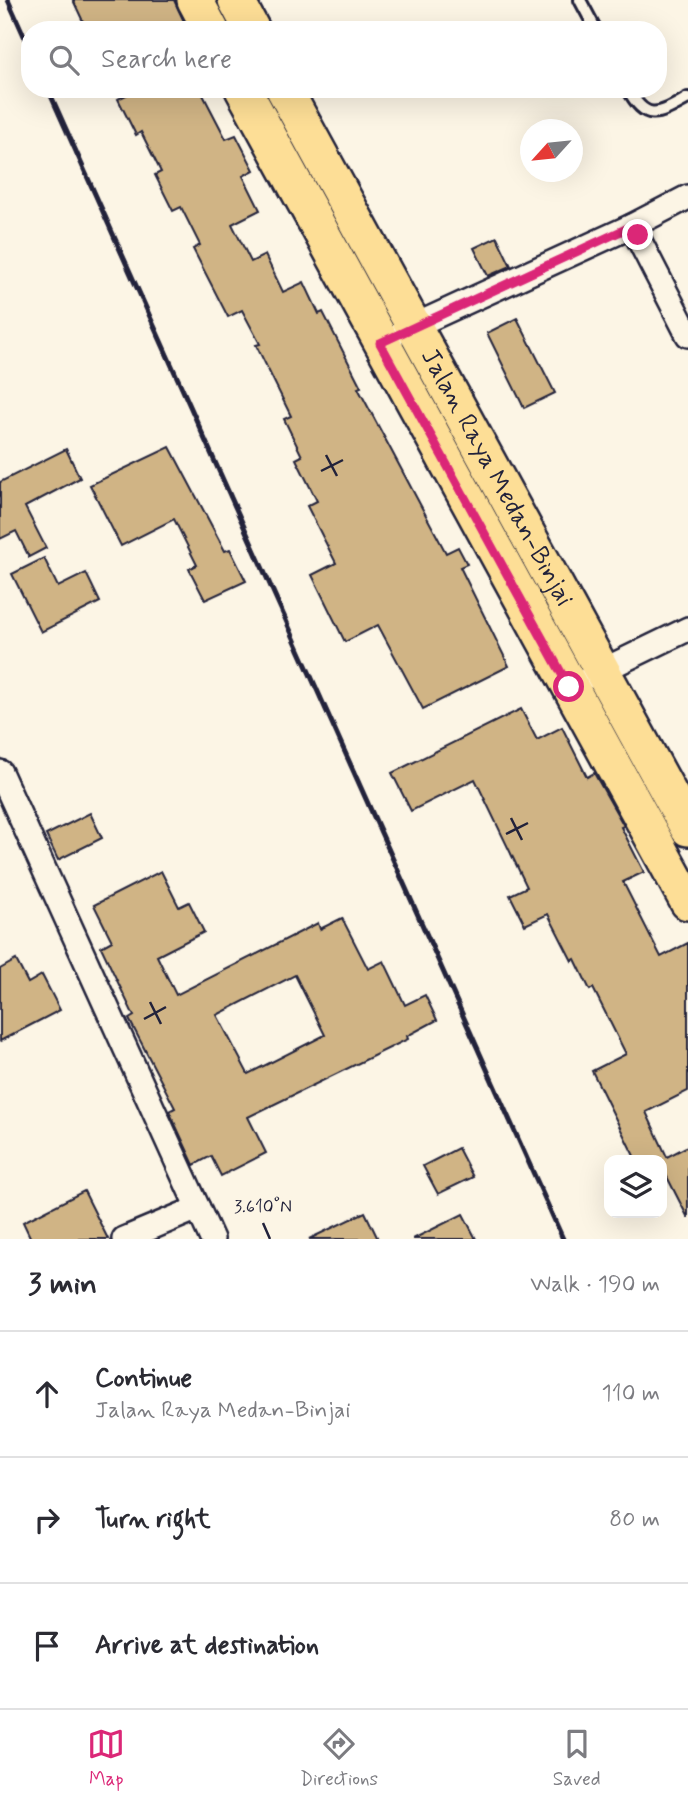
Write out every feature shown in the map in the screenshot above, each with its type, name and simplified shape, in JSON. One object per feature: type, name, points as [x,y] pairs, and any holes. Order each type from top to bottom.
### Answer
[{"type":"main road","points":[[195,0],[206,21]]},
{"type":"main road","points":[[236,0],[247,21]]},
{"type":"main road","name":"Jalan Raya Medan-Binjai","points":[[248,98],[688,901]]},
{"type":"main road","name":"Jalan Raya Medan-Binjai","points":[[289,98],[688,828]]},
{"type":"street","points":[[380,343],[632,226],[688,197]]},
{"type":"street","points":[[632,226],[688,335]]},
{"type":"street","points":[[569,687],[688,629]]},
{"type":"street","points":[[0,772],[212,1239]]},
{"type":"street","points":[[124,1239],[198,1208]]},
{"type":"lane","points":[[580,0],[591,21]]},
{"type":"lane","points":[[632,98],[646,113],[659,114],[688,98]]},
{"type":"building","points":[[73,0],[174,0],[184,21],[83,21]]},
{"type":"building","points":[[205,98],[226,139],[236,135],[254,170],[243,176],[260,210],[232,224],[251,262],[265,255],[283,292],[304,282],[319,314],[323,312],[361,387],[358,388],[446,553],[458,547],[467,564],[460,567],[509,666],[423,709],[378,625],[345,642],[312,575],[336,563],[307,506],[317,501],[296,459],[302,456],[284,419],[291,416],[242,310],[228,317],[193,249],[200,245],[181,207],[173,211],[155,175],[161,172],[141,132],[136,135],[118,99]]},
{"type":"building","points":[[497,237],[511,266],[488,276],[474,248]]},
{"type":"building","points":[[517,318],[555,393],[524,408],[487,333]]},
{"type":"building","points":[[170,447],[225,551],[230,549],[246,581],[205,600],[189,569],[197,565],[174,519],[121,546],[90,485]]},
{"type":"building","points":[[66,449],[80,478],[25,507],[46,548],[29,557],[16,531],[0,539],[0,482]]},
{"type":"building","points":[[44,558],[58,587],[86,573],[100,602],[41,632],[12,574]]},
{"type":"building","points":[[521,709],[537,740],[562,727],[587,777],[594,773],[624,826],[621,827],[644,872],[623,882],[661,957],[688,943],[688,1091],[646,1112],[666,1155],[634,1155],[592,1071],[626,1054],[593,988],[590,990],[575,959],[572,961],[548,914],[525,925],[510,895],[527,887],[475,779],[411,811],[392,773]]},
{"type":"building","points":[[90,813],[102,838],[58,860],[46,835]]},
{"type":"building","points":[[161,871],[179,907],[189,902],[204,932],[157,956],[176,995],[318,923],[320,929],[342,918],[368,969],[384,961],[405,1005],[425,995],[437,1020],[407,1036],[408,1039],[248,1117],[266,1153],[221,1176],[211,1156],[194,1165],[169,1111],[175,1108],[129,1019],[134,1016],[101,947],[112,941],[94,905]],"holes":[[[295,975],[325,1035],[248,1074],[217,1015]]]},
{"type":"building","points":[[16,960],[28,983],[42,975],[60,1010],[0,1041],[0,969]]},
{"type":"building","points":[[688,1146],[688,1218],[667,1177],[667,1157]]},
{"type":"building","points":[[458,1148],[473,1177],[438,1194],[423,1166]]},
{"type":"building","points":[[84,1191],[108,1239],[31,1239],[23,1222]]},
{"type":"building","points":[[365,1212],[378,1239],[309,1239]]},
{"type":"building","points":[[463,1214],[476,1239],[413,1239]]},
{"type":"railway","points":[[8,0],[21,29]]},
{"type":"railway","points":[[52,98],[563,1239]]},
{"type":"route","points":[[569,687],[380,343],[632,226],[638,235]]}]
